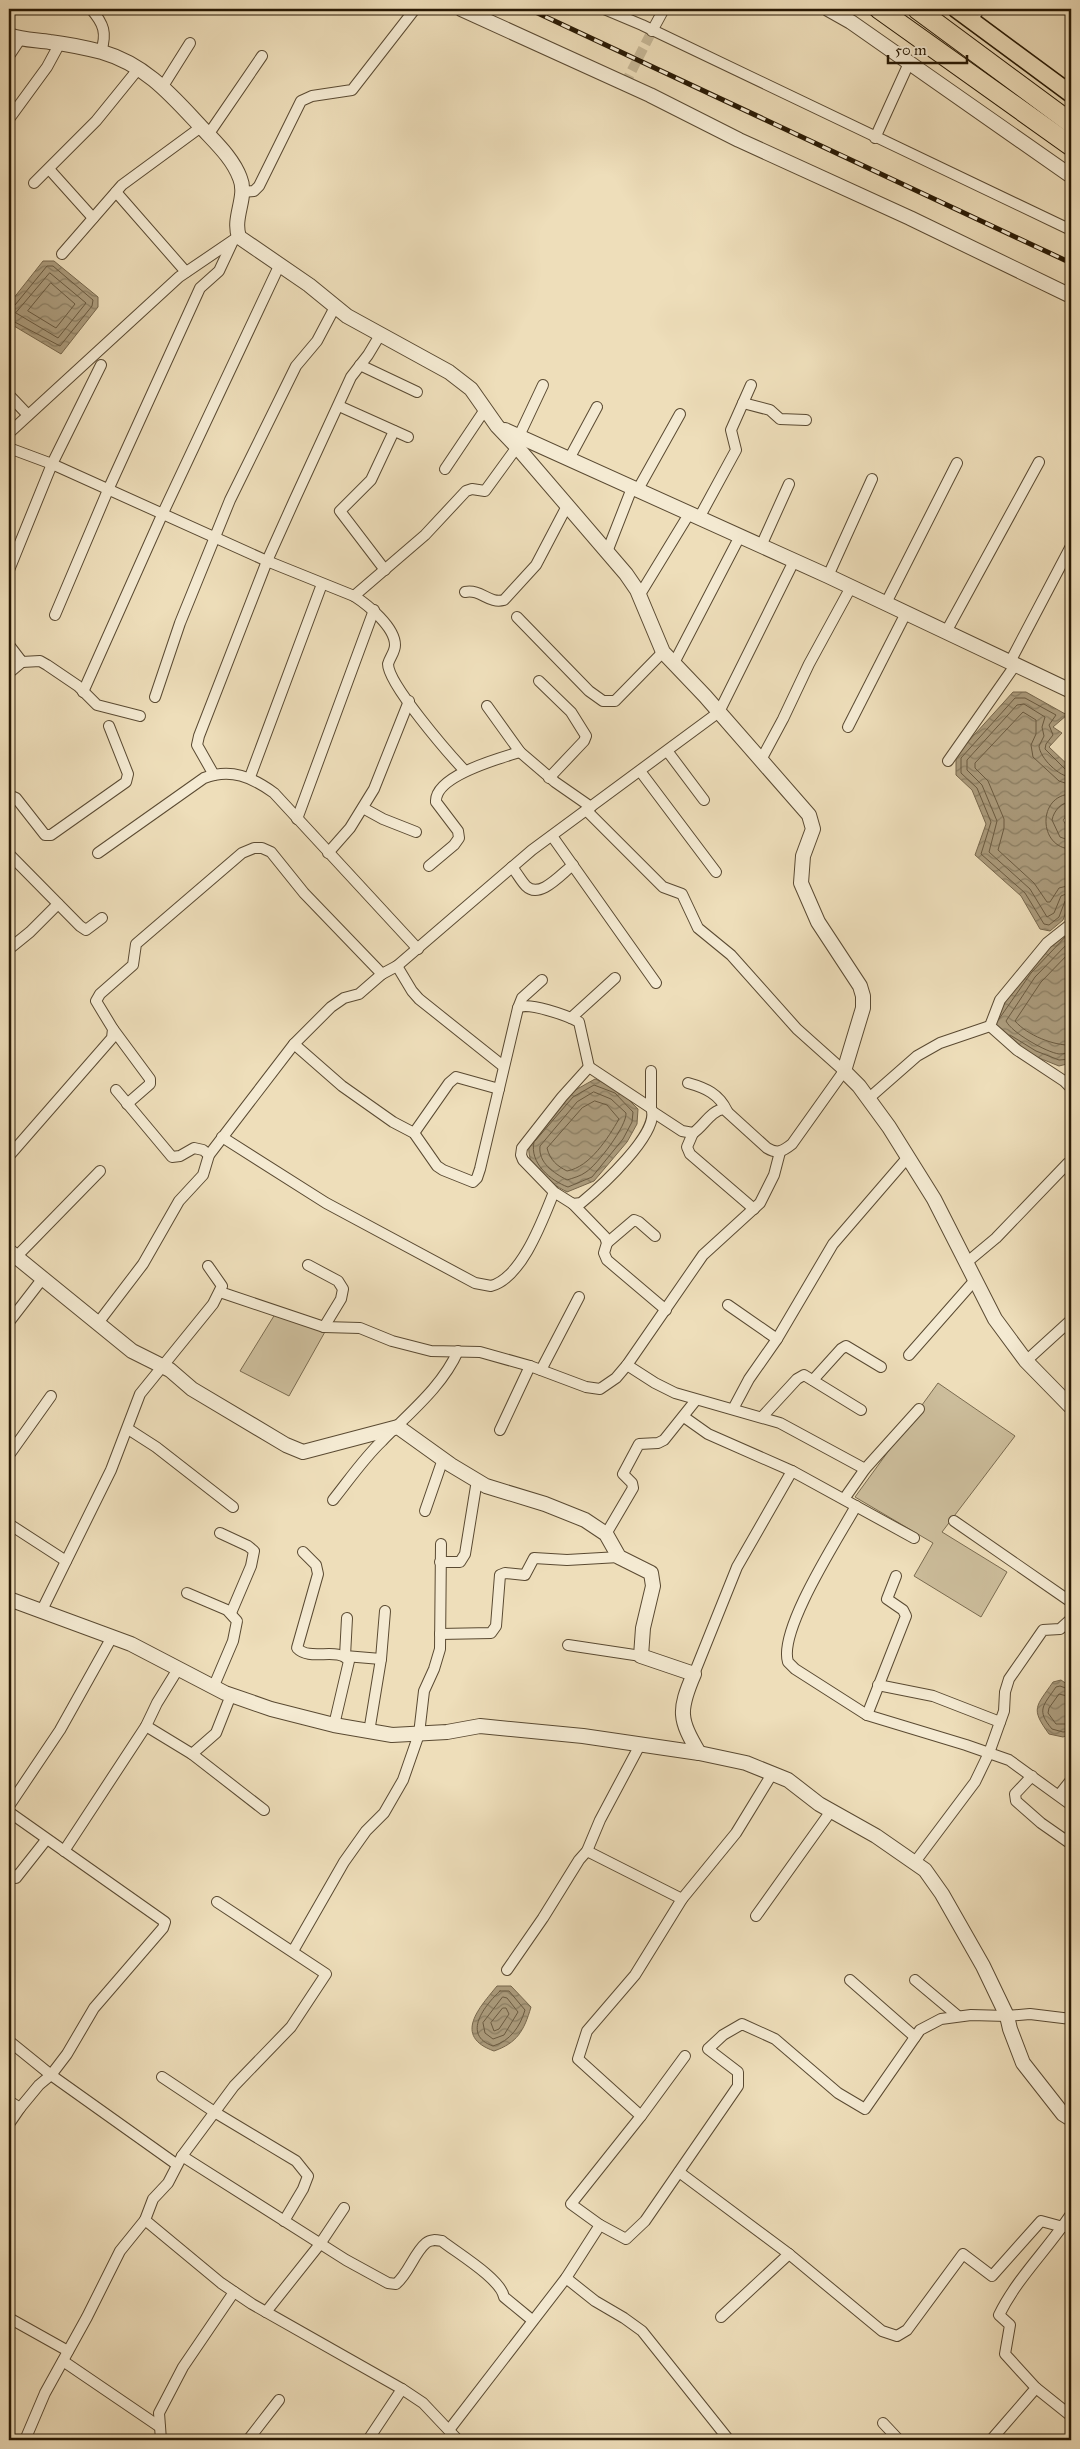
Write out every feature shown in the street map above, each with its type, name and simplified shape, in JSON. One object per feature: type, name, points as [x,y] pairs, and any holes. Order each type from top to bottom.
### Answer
[{"type":"highway","points":[[879,9],[1071,146]]},
{"type":"highway","points":[[917,9],[1071,123]]},
{"type":"main road","points":[[956,9],[976,14],[1071,94]]},
{"type":"street","points":[[92,9],[104,26],[104,40],[101,52]]},
{"type":"street","points":[[242,192],[254,190],[259,186],[301,101],[312,96],[352,90],[415,9]]},
{"type":"street","points":[[461,9],[650,95],[739,140],[910,218],[1071,296]]},
{"type":"street","points":[[604,9],[1071,230]]},
{"type":"street","points":[[652,31],[664,9]]},
{"type":"street","points":[[828,9],[851,22],[1071,176]]},
{"type":"street","points":[[9,56],[15,36],[60,43],[121,58],[139,68],[163,86],[205,131],[236,169],[242,180],[242,192],[236,220],[236,239],[219,271],[200,288],[108,490],[55,615]]},
{"type":"street","points":[[9,119],[48,67],[60,43]]},
{"type":"street","points":[[163,86],[190,43]]},
{"type":"street","points":[[62,254],[116,192],[205,131],[262,56]]},
{"type":"street","points":[[875,138],[909,63]]},
{"type":"street","points":[[34,184],[100,117],[139,68]]},
{"type":"street","points":[[49,169],[94,218]]},
{"type":"street","points":[[116,192],[186,272]]},
{"type":"street","points":[[9,433],[186,272],[236,239]]},
{"type":"street","points":[[236,239],[280,264],[309,284],[335,307],[380,335],[459,379],[471,389],[497,426],[518,442],[567,506],[626,574],[639,596],[663,652],[719,712],[809,815],[813,829],[804,856],[801,883],[818,922],[860,986],[863,996],[863,1008],[844,1070],[792,1144],[780,1152],[774,1152],[766,1148],[726,1111],[715,1095],[705,1087],[688,1083]]},
{"type":"street","points":[[83,692],[162,515],[280,264]]},
{"type":"street","points":[[156,697],[180,623],[213,537],[296,366],[317,340],[335,307]]},
{"type":"street","points":[[214,774],[197,746],[199,736],[267,561],[351,376],[380,335]]},
{"type":"street","points":[[9,570],[52,464],[101,365]]},
{"type":"street","points":[[360,365],[417,392]]},
{"type":"street","points":[[354,596],[426,535],[466,491],[472,489],[485,491],[518,442],[543,385]]},
{"type":"street","points":[[639,596],[694,516],[736,450],[731,430],[751,385]]},
{"type":"street","points":[[9,395],[28,415]]},
{"type":"street","points":[[743,402],[766,408],[780,418],[806,420]]},
{"type":"street","points":[[339,406],[408,437]]},
{"type":"street","points":[[569,459],[597,407]]},
{"type":"street","points":[[445,469],[486,408]]},
{"type":"street","points":[[607,552],[635,490],[680,414]]},
{"type":"street","points":[[385,570],[340,511],[371,480],[394,431]]},
{"type":"street","points":[[518,442],[569,459],[906,612],[1071,691]]},
{"type":"street","points":[[9,448],[52,464],[267,561],[354,596],[374,610],[394,640],[395,646],[388,668],[427,728],[465,771]]},
{"type":"street","points":[[946,632],[1038,462]]},
{"type":"street","points":[[886,603],[957,463]]},
{"type":"street","points":[[828,576],[872,478]]},
{"type":"street","points":[[762,546],[789,484]]},
{"type":"street","points":[[465,592],[477,592],[492,601],[504,600],[536,565],[567,506]]},
{"type":"street","points":[[674,663],[740,536]]},
{"type":"street","points":[[948,761],[1013,663],[1071,546]]},
{"type":"street","points":[[98,1324],[143,1264],[179,1201],[200,1179],[209,1155],[222,1137],[294,1044],[331,1006],[344,998],[359,994],[382,974],[397,966],[512,867],[719,712],[794,561]]},
{"type":"street","points":[[250,777],[322,584]]},
{"type":"street","points":[[761,760],[783,719],[808,664],[851,587]]},
{"type":"street","points":[[297,820],[374,610]]},
{"type":"street","points":[[848,727],[906,612]]},
{"type":"street","points":[[517,616],[589,691],[603,702],[616,701],[663,652]]},
{"type":"street","points":[[9,645],[22,662]]},
{"type":"street","points":[[9,673],[22,662],[40,662],[70,680],[97,705],[140,716]]},
{"type":"street","points":[[539,681],[571,712],[586,736],[584,741],[549,778]]},
{"type":"street","points":[[328,853],[363,808],[374,789],[409,701]]},
{"type":"street","points":[[487,706],[520,752],[549,778],[589,809],[663,887],[682,894],[698,928],[731,955],[797,1029],[844,1070],[868,1098],[934,1199],[995,1319],[1026,1361],[1071,1407]]},
{"type":"street","points":[[9,795],[16,798],[45,835],[51,835],[126,782],[128,774],[109,726]]},
{"type":"street","points":[[429,866],[459,838],[458,831],[436,802],[436,795],[465,771],[520,752]]},
{"type":"street","points":[[668,752],[704,800]]},
{"type":"street","points":[[640,771],[716,872]]},
{"type":"street","points":[[98,853],[184,791],[214,774],[250,777],[274,793],[418,949]]},
{"type":"street","points":[[363,808],[382,819],[416,832]]},
{"type":"street","points":[[552,836],[656,983]]},
{"type":"street","points":[[127,1104],[150,1084],[150,1079],[113,1029],[96,1001],[100,994],[133,965],[136,944],[242,853],[254,848],[262,848],[271,852],[304,893],[382,974]]},
{"type":"street","points":[[9,854],[86,930],[102,918]]},
{"type":"street","points":[[512,867],[526,886],[537,890],[543,888],[572,865]]},
{"type":"street","points":[[9,949],[30,932],[58,904]]},
{"type":"street","points":[[990,1026],[1000,1000],[1047,943],[1071,924]]},
{"type":"street","points":[[397,966],[419,999],[503,1066]]},
{"type":"street","points":[[571,1018],[615,978]]},
{"type":"street","points":[[294,1044],[342,1086],[393,1122],[414,1133],[437,1166],[470,1182],[476,1181],[518,1008],[522,998],[542,980]]},
{"type":"street","points":[[518,1008],[525,1004],[571,1018],[581,1024],[589,1067],[682,1131],[693,1133]]},
{"type":"street","points":[[868,1098],[917,1056],[940,1042],[990,1026]]},
{"type":"street","points":[[990,1026],[1017,1050],[1064,1081],[1071,1088]]},
{"type":"street","points":[[9,1156],[109,1042],[114,1033],[113,1029]]},
{"type":"street","points":[[589,1067],[556,1103],[522,1148],[521,1155],[523,1160],[554,1192],[573,1204],[605,1237],[607,1243]]},
{"type":"street","points":[[573,1204],[580,1203],[588,1197],[623,1163],[645,1136],[653,1118],[651,1071]]},
{"type":"street","points":[[414,1133],[449,1083],[456,1077],[498,1088]]},
{"type":"street","points":[[116,1090],[172,1157],[180,1156],[194,1148],[203,1150],[209,1155]]},
{"type":"street","points":[[726,1111],[721,1109],[716,1111],[702,1128],[693,1133],[687,1146],[690,1154],[754,1209]]},
{"type":"street","points":[[222,1137],[326,1202],[485,1286],[497,1285],[504,1279],[529,1248],[554,1192]]},
{"type":"street","points":[[220,1292],[324,1327],[360,1328],[412,1347],[431,1351],[480,1352],[530,1366],[594,1389],[607,1385],[627,1365],[703,1255],[754,1209],[766,1192],[780,1152]]},
{"type":"street","points":[[733,1409],[748,1379],[776,1339],[833,1244],[908,1157]]},
{"type":"street","points":[[966,1263],[996,1238],[1068,1163]]},
{"type":"street","points":[[100,1171],[12,1254],[132,1351],[170,1370],[192,1389],[286,1445],[303,1452],[398,1427]]},
{"type":"street","points":[[655,1236],[640,1222],[634,1220],[607,1243],[604,1253],[607,1260],[666,1310]]},
{"type":"street","points":[[41,1612],[111,1470],[140,1394],[213,1304],[220,1292],[222,1286],[208,1266]]},
{"type":"street","points":[[308,1266],[338,1281],[343,1289],[341,1299],[324,1327]]},
{"type":"street","points":[[9,1322],[43,1278]]},
{"type":"street","points":[[909,1355],[975,1280]]},
{"type":"street","points":[[541,1370],[579,1297]]},
{"type":"street","points":[[728,1305],[776,1339]]},
{"type":"street","points":[[1026,1361],[1071,1320]]},
{"type":"street","points":[[813,1380],[844,1346],[855,1350],[881,1366]]},
{"type":"street","points":[[333,1500],[382,1440],[398,1427],[439,1382],[458,1351]]},
{"type":"street","points":[[627,1365],[655,1383],[696,1400],[762,1417],[805,1434],[865,1469]]},
{"type":"street","points":[[500,1430],[530,1366]]},
{"type":"street","points":[[762,1417],[797,1379],[804,1376],[861,1410]]},
{"type":"street","points":[[9,1455],[51,1396]]},
{"type":"street","points":[[606,1534],[632,1488],[632,1483],[623,1474],[635,1449],[639,1444],[658,1443],[664,1440],[696,1400]]},
{"type":"street","points":[[844,1499],[865,1469],[919,1409]]},
{"type":"street","points":[[684,1417],[716,1438],[792,1471],[914,1538]]},
{"type":"street","points":[[398,1427],[443,1459],[477,1480],[585,1520],[606,1534],[620,1557]]},
{"type":"street","points":[[128,1429],[156,1447],[233,1507]]},
{"type":"street","points":[[426,1511],[443,1459]]},
{"type":"street","points":[[699,1753],[688,1734],[681,1714],[686,1691],[737,1567],[792,1471]]},
{"type":"street","points":[[440,1562],[460,1562],[465,1554],[477,1480]]},
{"type":"street","points":[[856,1506],[804,1600],[787,1646],[786,1655],[788,1662],[795,1669],[867,1715],[1009,1760],[1071,1805]]},
{"type":"street","points":[[954,1521],[1071,1602]]},
{"type":"street","points":[[9,1524],[66,1561]]},
{"type":"street","points":[[220,1533],[254,1551],[251,1566],[231,1612]]},
{"type":"street","points":[[294,1950],[344,1862],[396,1794],[419,1734],[424,1690],[437,1660],[440,1634],[441,1544]]},
{"type":"street","points":[[303,1552],[316,1565],[318,1574],[297,1648],[308,1654],[381,1659]]},
{"type":"street","points":[[440,1634],[491,1633],[496,1626],[500,1575],[505,1573],[525,1574],[534,1558],[567,1560],[620,1557],[651,1573],[653,1586],[643,1628],[641,1656]]},
{"type":"street","points":[[867,1715],[906,1616],[903,1610],[888,1599],[896,1576]]},
{"type":"street","points":[[187,1593],[231,1612],[237,1621],[237,1629],[213,1688]]},
{"type":"street","points":[[9,1600],[112,1637],[168,1662],[213,1688],[231,1696],[271,1709],[334,1725],[392,1735],[447,1732],[480,1726],[640,1743],[746,1763],[788,1780],[831,1811],[876,1836],[925,1870],[942,1894],[983,1966],[1007,2016],[1010,2030],[1023,2063],[1063,2114],[1071,2119]]},
{"type":"street","points":[[369,1732],[381,1659],[386,1611]]},
{"type":"street","points":[[334,1725],[349,1668],[349,1661],[345,1656],[347,1618]]},
{"type":"street","points":[[915,1862],[975,1782],[989,1753],[1006,1704],[1005,1692],[1009,1678],[1042,1630],[1060,1629],[1071,1619]]},
{"type":"street","points":[[9,1806],[60,1730],[112,1637]]},
{"type":"street","points":[[568,1645],[641,1656],[694,1674]]},
{"type":"street","points":[[64,1851],[146,1726],[156,1703],[178,1669]]},
{"type":"street","points":[[878,1685],[942,1699],[1000,1722]]},
{"type":"street","points":[[192,1754],[216,1733],[231,1696]]},
{"type":"street","points":[[146,1726],[192,1754],[264,1810]]},
{"type":"street","points":[[507,1970],[543,1918],[579,1860],[587,1851],[600,1820],[640,1743]]},
{"type":"street","points":[[642,2116],[578,2059],[587,2031],[635,1975],[682,1899],[736,1833],[772,1774]]},
{"type":"street","points":[[1032,1776],[1015,1794],[1016,1801],[1071,1844]]},
{"type":"street","points":[[1059,1795],[1071,1780]]},
{"type":"street","points":[[756,1916],[831,1811]]},
{"type":"street","points":[[9,1812],[46,1840],[165,1922],[163,1928],[94,2008],[67,2054],[51,2075],[20,2108],[9,2124]]},
{"type":"street","points":[[9,1871],[16,1878],[46,1840]]},
{"type":"street","points":[[587,1851],[682,1899]]},
{"type":"street","points":[[25,2440],[45,2393],[120,2251],[145,2220],[152,2200],[168,2182],[179,2160],[216,2113],[234,2086],[291,2027],[326,1974],[294,1950],[218,1902]]},
{"type":"street","points":[[850,1980],[915,2037]]},
{"type":"street","points":[[915,1980],[958,2016]]},
{"type":"street","points":[[685,2056],[642,2116],[572,2204],[600,2225],[626,2239],[645,2221],[738,2086],[738,2072],[708,2049],[723,2035],[742,2024],[775,2039],[838,2092],[865,2108],[920,2030],[941,2019],[971,2015],[1007,2016],[1030,2014],[1071,2019]]},
{"type":"street","points":[[9,2041],[51,2075],[179,2160],[388,2283],[396,2284],[403,2278],[426,2243],[434,2240],[442,2241],[488,2276],[503,2292],[504,2297],[532,2320]]},
{"type":"street","points":[[162,2077],[216,2113],[296,2161],[308,2176],[303,2189],[284,2221]]},
{"type":"street","points":[[9,2101],[20,2108]]},
{"type":"street","points":[[679,2172],[789,2254],[882,2331],[897,2336],[907,2330],[963,2254],[992,2276],[1041,2221],[1063,2226]]},
{"type":"street","points":[[266,2312],[320,2244],[344,2208]]},
{"type":"street","points":[[1071,2214],[1010,2294],[999,2315],[1010,2325],[1005,2354],[1036,2388],[1071,2416]]},
{"type":"street","points":[[145,2220],[234,2292],[402,2389],[423,2404],[458,2440]]},
{"type":"street","points":[[449,2430],[566,2278],[600,2225]]},
{"type":"street","points":[[721,2317],[789,2254]]},
{"type":"street","points":[[566,2278],[595,2302],[624,2318],[642,2331],[729,2440]]},
{"type":"street","points":[[161,2440],[159,2413],[183,2367],[234,2292]]},
{"type":"street","points":[[9,2318],[68,2351]]},
{"type":"street","points":[[63,2361],[160,2427]]},
{"type":"street","points":[[991,2440],[1036,2388]]},
{"type":"street","points":[[368,2440],[402,2389]]},
{"type":"street","points":[[248,2440],[279,2400]]},
{"type":"street","points":[[883,2423],[899,2440]]},
{"type":"shaded area","points":[[277,1311],[326,1330],[289,1396],[240,1371]]},
{"type":"shaded area","points":[[938,1383],[1015,1436],[942,1532],[1007,1572],[981,1617],[914,1576],[933,1543],[855,1497]]},
{"type":"water","points":[[43,261],[54,261],[98,297],[98,307],[61,354],[9,323],[9,304]]},
{"type":"water","points":[[1013,692],[1026,692],[1067,715],[1053,727],[1062,733],[1049,747],[1071,768],[1071,811],[1063,820],[1071,833],[1071,898],[1063,920],[1050,931],[1040,929],[1021,896],[975,855],[986,824],[972,790],[956,775],[956,755]]},
{"type":"water","points":[[1071,924],[1071,1063],[1059,1066],[1034,1056],[1003,1037],[992,1021],[1027,970]]},
{"type":"water","points":[[595,1079],[618,1089],[638,1109],[637,1124],[627,1142],[594,1181],[567,1192],[545,1178],[533,1165],[529,1150],[530,1140],[570,1093]]},
{"type":"water","points":[[1061,1680],[1071,1687],[1071,1734],[1063,1737],[1049,1734],[1037,1713],[1039,1703],[1053,1682]]},
{"type":"water","points":[[497,1986],[511,1986],[531,2007],[526,2023],[514,2040],[494,2051],[481,2045],[474,2037],[472,2029],[473,2021],[483,2003]]},
{"type":"tunnel","points":[[625,84],[652,31]]},
{"type":"railway","points":[[529,9],[1071,263]]}]
